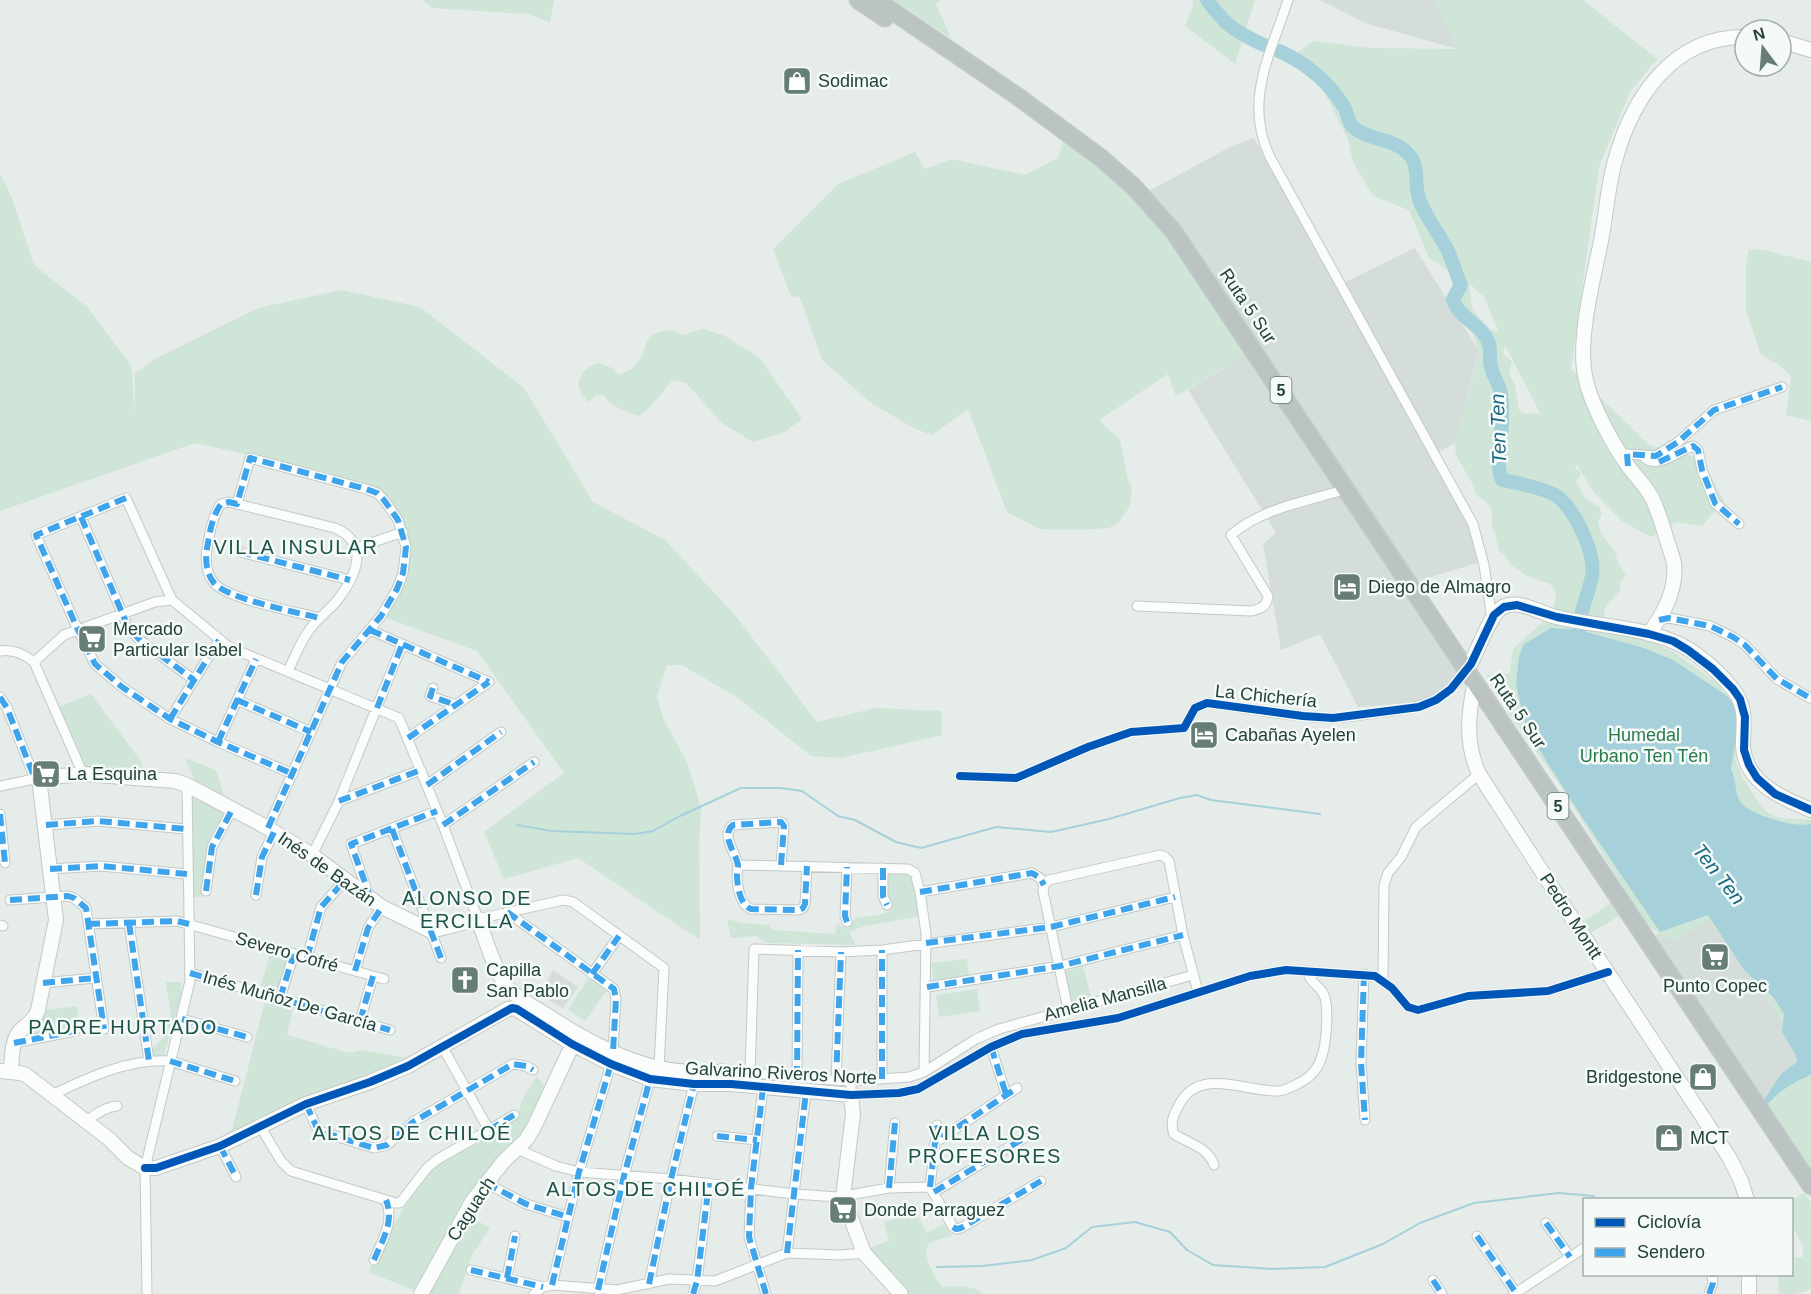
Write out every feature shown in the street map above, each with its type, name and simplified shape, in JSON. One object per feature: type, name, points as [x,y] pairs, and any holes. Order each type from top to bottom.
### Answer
[{"type":"highway","name":"Ruta 5 Sur","points":[[858,0],[1019,109],[1065,133]]},
{"type":"highway","name":"Ruta 5 Sur","points":[[877,1],[1017,96],[1118,172],[1174,232],[1811,1186]]},
{"type":"highway","points":[[877,1],[883,9],[884,18]]},
{"type":"street","points":[[1288,0],[1259,88],[1258,111],[1263,140],[1275,167],[1473,524],[1479,539],[1492,619]]},
{"type":"street","points":[[1650,634],[1669,601],[1674,562],[1654,501],[1628,466],[1592,400],[1583,362],[1584,339],[1614,164],[1632,118],[1649,86],[1663,70],[1681,56],[1703,44],[1733,37]]},
{"type":"street","points":[[1793,45],[1811,50]]},
{"type":"street","points":[[1628,466],[1627,454],[1643,457],[1656,456],[1678,442],[1714,410],[1782,387]]},
{"type":"street","points":[[1643,457],[1650,462],[1658,463],[1693,446],[1698,450],[1702,470],[1715,503],[1739,524]]},
{"type":"street","points":[[237,504],[250,458],[377,493],[392,510],[403,532],[406,547],[403,573],[397,589],[381,616],[342,662],[311,732],[271,830],[262,857],[256,896]]},
{"type":"street","points":[[1137,606],[1251,610],[1262,608],[1268,602],[1268,596],[1231,535],[1243,524],[1258,517],[1347,489]]},
{"type":"street","points":[[293,774],[170,719],[122,687],[95,664],[36,535],[126,498],[172,600],[219,640],[256,659],[399,718],[443,825],[478,919],[509,989],[574,1040]]},
{"type":"street","points":[[288,671],[304,637],[335,602],[350,580],[357,556],[356,548],[348,535],[335,528],[229,502],[221,504],[215,514],[206,554],[209,574],[215,584],[233,595],[319,618]]},
{"type":"street","points":[[81,517],[129,629],[141,641],[194,680]]},
{"type":"street","points":[[356,548],[403,532]]},
{"type":"street","points":[[240,552],[350,580]]},
{"type":"street","points":[[34,662],[64,635],[154,602],[172,600]]},
{"type":"street","points":[[1492,619],[1500,609],[1513,604],[1557,617],[1612,626],[1673,641],[1723,678],[1740,699],[1745,724],[1742,742],[1752,772],[1775,794],[1811,810]]},
{"type":"street","points":[[1659,620],[1669,618],[1710,627],[1733,637],[1745,645],[1777,679],[1810,698]]},
{"type":"street","name":"Pedro Montt","points":[[1492,619],[1471,676],[1468,737],[1479,774],[1729,1157],[1746,1198]]},
{"type":"street","points":[[370,630],[489,682],[408,738]]},
{"type":"street","points":[[170,719],[219,640]]},
{"type":"street","points":[[312,855],[339,801],[402,645]]},
{"type":"street","points":[[0,651],[16,652],[34,662],[83,774]]},
{"type":"street","points":[[218,742],[256,659]]},
{"type":"street","name":"La Chichería","points":[[960,776],[1016,778],[1088,747],[1131,732],[1184,728],[1195,708],[1208,703],[1333,718],[1410,709],[1427,704],[1471,676]]},
{"type":"street","points":[[433,688],[430,696],[456,705]]},
{"type":"street","points":[[0,697],[37,778],[46,825],[56,920],[36,1016],[20,1030],[5,1071],[26,1075],[109,1139],[128,1158],[145,1168],[156,1168],[220,1146],[306,1104],[408,1066],[512,1008],[612,1058],[709,1077]]},
{"type":"street","points":[[237,700],[311,732]]},
{"type":"street","points":[[427,785],[501,732]]},
{"type":"street","points":[[443,825],[534,762]]},
{"type":"street","points":[[339,801],[421,770]]},
{"type":"street","name":"Inés de Bazán","points":[[37,778],[83,774],[176,781],[271,830],[312,855],[376,903],[431,932]]},
{"type":"street","points":[[1383,980],[1384,885],[1388,873],[1401,857],[1416,827],[1479,774]]},
{"type":"street","points":[[0,786],[37,778]]},
{"type":"street","points":[[147,1294],[145,1168],[188,993],[190,973],[186,829],[190,787]]},
{"type":"street","points":[[206,891],[212,847],[232,810]]},
{"type":"street","points":[[355,971],[376,903],[351,844],[437,811]]},
{"type":"street","points":[[0,814],[5,863]]},
{"type":"street","points":[[46,825],[98,821],[186,829]]},
{"type":"street","points":[[781,865],[784,826],[781,822],[734,825],[730,828],[728,835],[738,865],[738,880],[743,903],[751,909],[799,910],[803,908],[807,866]]},
{"type":"street","points":[[393,829],[441,958]]},
{"type":"street","points":[[1068,1009],[1043,891],[1044,885],[1049,880],[1160,855],[1169,861],[1183,935],[1198,992]]},
{"type":"street","points":[[738,865],[883,868],[912,871],[917,876],[926,943],[924,1072]]},
{"type":"street","points":[[50,869],[101,867],[187,874]]},
{"type":"street","points":[[847,867],[845,916],[847,922]]},
{"type":"street","points":[[883,868],[883,896],[887,905]]},
{"type":"street","points":[[920,892],[1032,873],[1040,878],[1044,885]]},
{"type":"street","points":[[306,958],[321,907],[345,880]]},
{"type":"street","points":[[10,900],[68,896],[86,908],[104,1029]]},
{"type":"street","points":[[750,1072],[754,950],[841,952],[882,950],[1051,927],[1175,897]]},
{"type":"street","points":[[431,932],[563,900],[573,902],[661,965],[665,971],[659,1067]]},
{"type":"street","points":[[507,912],[614,989],[616,999],[612,1058],[568,1217],[547,1286],[534,1294]]},
{"type":"street","name":"Severo Cofré","points":[[88,924],[177,921],[384,979]]},
{"type":"street","points":[[129,923],[148,1061]]},
{"type":"street","points":[[927,987],[1060,966],[1183,935]]},
{"type":"street","points":[[592,974],[620,936]]},
{"type":"street","points":[[797,1078],[798,950]]},
{"type":"street","points":[[882,950],[882,1079]]},
{"type":"street","points":[[836,1080],[841,952]]},
{"type":"street","points":[[280,998],[294,954]]},
{"type":"street","name":"Galvarino Riveros Norte","points":[[612,1058],[650,1079],[694,1084],[709,1077],[763,1088],[806,1092],[851,1088],[899,1093],[918,1089],[991,1047],[1022,1034],[1118,1018],[1250,976],[1286,970],[1375,976],[1383,980],[1408,1006],[1418,1010],[1468,996],[1548,991],[1608,972]]},
{"type":"street","points":[[1214,1165],[1205,1151],[1174,1134],[1172,1123],[1179,1105],[1189,1091],[1208,1084],[1240,1085],[1278,1091],[1296,1084],[1316,1071],[1323,1053],[1326,1003],[1323,993],[1309,979],[1308,971]]},
{"type":"street","name":"Inés Muñoz De García","points":[[190,973],[390,1030]]},
{"type":"street","points":[[1364,974],[1361,1064],[1365,1120]]},
{"type":"street","name":"Amelia Mansilla","points":[[709,1077],[722,1069],[836,1080],[851,1088],[882,1079],[909,1077],[924,1072],[976,1040],[999,1029],[1193,975]]},
{"type":"street","points":[[360,1021],[373,976]]},
{"type":"street","points":[[43,983],[95,978]]},
{"type":"street","points":[[182,1019],[247,1037]]},
{"type":"street","points":[[14,1043],[75,1031]]},
{"type":"street","name":"Caguach","points":[[422,1294],[473,1200],[504,1161],[526,1140],[534,1127],[574,1040]]},
{"type":"street","points":[[442,1046],[489,1130]]},
{"type":"street","points":[[991,1047],[1006,1094]]},
{"type":"street","points":[[52,1095],[94,1074],[148,1061],[170,1060],[235,1081]]},
{"type":"street","points":[[306,1104],[317,1128],[322,1131],[374,1148],[381,1148],[412,1122],[513,1064],[526,1065],[533,1070]]},
{"type":"street","points":[[598,1290],[624,1176],[650,1079]]},
{"type":"street","points":[[649,1284],[694,1084]]},
{"type":"street","points":[[763,1088],[751,1188],[749,1237],[766,1294]]},
{"type":"street","points":[[851,1088],[853,1113],[843,1197],[864,1253],[901,1294]]},
{"type":"street","points":[[938,1141],[1017,1088]]},
{"type":"street","points":[[786,1253],[806,1092]]},
{"type":"street","points":[[85,1122],[117,1106]]},
{"type":"street","points":[[260,1126],[281,1161],[291,1171],[400,1203],[427,1168],[438,1159],[513,1115]]},
{"type":"street","points":[[889,1188],[895,1124]]},
{"type":"street","points":[[937,1125],[938,1141],[932,1189],[956,1229],[1041,1181]]},
{"type":"street","points":[[517,1149],[556,1166],[579,1172],[843,1197],[889,1188],[932,1189],[1036,1131]]},
{"type":"street","points":[[717,1136],[757,1140]]},
{"type":"street","points":[[220,1146],[236,1177]]},
{"type":"street","points":[[486,1183],[526,1204],[568,1217]]},
{"type":"street","points":[[693,1294],[697,1281],[709,1183]]},
{"type":"street","points":[[374,1260],[389,1228],[386,1200]]},
{"type":"street","points":[[1546,1223],[1570,1257]]},
{"type":"street","points":[[507,1278],[515,1236]]},
{"type":"street","points":[[1477,1236],[1515,1293],[1583,1249]]},
{"type":"street","points":[[471,1270],[547,1286],[617,1290],[669,1279],[715,1281],[786,1253],[841,1255],[864,1253]]},
{"type":"street","points":[[1709,1294],[1713,1283],[1712,1276]]},
{"type":"street","points":[[1749,1276],[1749,1294]]},
{"type":"street","points":[[1433,1280],[1442,1294]]},
{"type":"shaded area","points":[[1320,0],[1435,0],[1457,49],[1365,23]]},
{"type":"shaded area","points":[[1254,138],[1337,286],[1415,248],[1479,351],[1456,442],[1430,457],[1467,518],[1480,562],[1418,581],[1407,591],[1459,672],[1444,691],[1427,702],[1358,707],[1320,634],[1281,650],[1263,544],[1276,533],[1188,390],[1248,353],[1157,226],[1134,199],[1234,145]]},
{"type":"shaded area","points":[[1708,915],[1784,1014],[1782,1032],[1795,1054],[1797,1063],[1781,1074],[1764,1100],[1655,935]]},
{"type":"shaded area","points":[[553,970],[578,987],[563,1008],[539,995]]},
{"type":"green space","points":[[422,0],[554,0],[550,22],[528,14],[432,8]]},
{"type":"green space","points":[[893,0],[940,0],[936,4],[951,38]]},
{"type":"green space","points":[[1193,0],[1255,0],[1235,64],[1185,26]]},
{"type":"green space","points":[[1435,0],[1583,0],[1657,59],[1630,92],[1599,167],[1571,369],[1649,445],[1702,459],[1724,501],[1702,526],[1676,522],[1651,537],[1622,521],[1594,493],[1577,465],[1575,469],[1580,471],[1580,477],[1576,481],[1585,498],[1599,507],[1602,515],[1598,521],[1601,533],[1616,554],[1626,576],[1620,582],[1620,590],[1604,609],[1606,631],[1639,637],[1674,652],[1714,681],[1735,704],[1737,737],[1735,759],[1742,777],[1757,800],[1768,813],[1779,818],[1811,820],[1811,1171],[1764,1100],[1781,1074],[1797,1062],[1784,1033],[1783,1023],[1753,978],[1744,970],[1708,921],[1673,941],[1647,926],[1558,782],[1507,711],[1507,703],[1486,675],[1510,673],[1513,649],[1543,622],[1552,624],[1556,592],[1550,584],[1529,577],[1511,565],[1504,554],[1499,551],[1492,526],[1492,510],[1476,495],[1456,455],[1454,436],[1460,426],[1479,354],[1472,328],[1460,313],[1454,299],[1456,291],[1463,285],[1463,280],[1429,258],[1409,210],[1373,196],[1353,162],[1348,139],[1319,82],[1298,52],[1314,41],[1372,48],[1456,49]],"holes":[[[1469,283],[1485,298],[1499,333],[1491,330],[1472,309]],[[1505,345],[1540,413],[1541,415],[1524,413],[1519,410],[1515,385],[1509,373],[1512,361],[1503,354]]]},
{"type":"green space","points":[[1063,142],[1118,184],[1151,218],[1180,255],[1248,353],[1176,396],[1168,374],[1099,420],[1120,440],[1128,480],[1132,487],[1130,506],[1119,522],[1109,528],[1040,529],[1007,512],[968,409],[932,435],[913,428],[870,402],[822,360],[800,297],[791,296],[773,249],[838,184],[915,152],[925,169],[952,159],[1025,175],[1058,158]]},
{"type":"green space","points":[[0,173],[12,198],[34,265],[88,308],[131,365],[135,413],[135,373],[153,360],[258,308],[342,290],[420,307],[524,388],[593,502],[665,540],[734,614],[817,722],[876,708],[941,711],[942,735],[841,758],[811,756],[738,698],[682,665],[667,665],[657,697],[663,718],[688,764],[701,809],[700,940],[578,858],[504,879],[484,832],[564,773],[477,651],[381,616],[403,573],[401,528],[377,493],[327,472],[195,443],[0,511]]},
{"type":"green space","points":[[1749,249],[1765,250],[1811,262],[1811,421],[1786,415],[1791,376],[1779,365],[1761,355],[1746,311],[1746,265]]},
{"type":"green space","points":[[703,329],[725,336],[760,358],[802,419],[783,433],[753,442],[722,423],[686,383],[673,380],[638,416],[614,406],[603,395],[595,396],[589,402],[580,391],[579,380],[582,374],[598,363],[612,368],[618,375],[628,371],[640,359],[647,342],[654,334],[674,330],[682,335]]},
{"type":"green space","points":[[91,694],[140,760],[147,774],[85,771],[58,707]]},
{"type":"green space","points":[[185,758],[216,770],[225,799],[197,786]]},
{"type":"green space","points":[[191,793],[226,812],[207,846],[202,897],[193,897]]},
{"type":"green space","points":[[890,874],[910,875],[919,916],[862,927],[849,932],[856,945],[768,943],[763,942],[757,936],[731,938],[727,919],[742,923],[770,925],[772,930],[835,934],[837,924],[847,929],[857,917],[881,914],[893,907],[887,896],[885,878]]},
{"type":"green space","points":[[1617,898],[1626,912],[1589,934],[1581,924]]},
{"type":"green space","points":[[270,953],[289,958],[280,991],[261,986]]},
{"type":"green space","points":[[967,959],[969,975],[933,982],[932,963]]},
{"type":"green space","points":[[1083,966],[1091,996],[1071,1002],[1064,972]]},
{"type":"green space","points":[[589,978],[607,990],[585,1021],[568,1009]]},
{"type":"green space","points":[[166,982],[181,982],[181,996],[164,1055],[153,1058],[152,1049],[163,1038],[161,1020],[171,1016]]},
{"type":"green space","points":[[977,989],[980,1011],[939,1017],[936,995]]},
{"type":"green space","points":[[266,997],[294,1004],[287,1035],[349,1053],[362,1050],[415,1059],[231,1134]]},
{"type":"green space","points":[[77,1006],[78,1028],[23,1039],[42,1018],[46,1010]]},
{"type":"green space","points":[[537,1076],[544,1086],[532,1121],[451,1227],[414,1290],[368,1272],[406,1205],[433,1168],[519,1114],[523,1099]]},
{"type":"green space","points":[[1804,1193],[1811,1203],[1811,1289],[1795,1294],[1779,1294],[1779,1276],[1793,1276],[1795,1257],[1803,1257],[1804,1248],[1793,1228],[1793,1199]]},
{"type":"green space","points":[[916,1213],[927,1233],[944,1224],[952,1236],[929,1244],[926,1252],[930,1266],[942,1287],[969,1287],[982,1294],[909,1294],[869,1248],[889,1241],[884,1222]]},
{"type":"green space","points":[[465,1214],[490,1228],[472,1255],[459,1294],[421,1294]]},
{"type":"water","name":"Humedal Urbano Ten Tén","points":[[1551,628],[1579,630],[1644,648],[1673,660],[1727,696],[1740,710],[1731,769],[1740,801],[1752,811],[1773,819],[1795,824],[1811,824],[1811,1074],[1786,1088],[1767,1105],[1764,1100],[1781,1074],[1797,1062],[1782,1032],[1784,1014],[1773,997],[1744,970],[1708,915],[1660,932],[1526,729],[1516,684],[1519,656],[1524,644]]},
{"type":"waterway","points":[[1207,0],[1220,17],[1233,28],[1266,46]]},
{"type":"waterway","name":"Ten Ten","points":[[1279,51],[1298,61],[1324,81],[1344,107],[1353,127],[1365,134],[1397,145],[1412,159],[1416,170],[1420,202],[1448,251],[1461,285],[1453,299],[1456,306],[1482,332],[1489,344],[1491,367],[1501,396],[1502,424],[1499,465],[1502,480],[1555,495],[1569,509],[1587,544],[1591,556],[1592,576],[1579,623],[1583,648]]},
{"type":"waterway","points":[[517,825],[552,831],[635,834],[653,831],[741,788],[780,788],[802,791],[838,816],[855,820],[896,842],[921,848],[996,827],[1051,832],[1197,795],[1211,800],[1320,814]]},
{"type":"waterway","points":[[937,1267],[983,1266],[1032,1260],[1066,1248],[1092,1227],[1135,1222],[1170,1232],[1187,1250],[1213,1265],[1272,1269],[1325,1267],[1383,1244],[1420,1223],[1474,1203],[1559,1193],[1594,1196]]},
{"type":"marked path","points":[[1628,466],[1627,454],[1656,456],[1678,442],[1714,410],[1782,387]]},
{"type":"marked path","points":[[1659,462],[1693,446],[1698,450],[1702,470],[1715,503],[1739,524]]},
{"type":"marked path","points":[[268,828],[342,662],[381,616],[397,589],[403,573],[406,547],[398,520],[377,493],[250,458],[237,504],[229,502],[221,504],[214,518],[206,554],[209,574],[221,589],[247,600],[319,618]]},
{"type":"marked path","points":[[126,498],[36,535],[95,664],[122,687],[170,719],[293,774]]},
{"type":"marked path","points":[[81,517],[129,629],[141,641],[194,680]]},
{"type":"marked path","points":[[240,552],[350,580]]},
{"type":"marked path","points":[[1659,620],[1669,618],[1710,626],[1733,637],[1745,645],[1777,679],[1810,698]]},
{"type":"marked path","points":[[370,630],[489,682]]},
{"type":"marked path","points":[[170,719],[219,640]]},
{"type":"marked path","points":[[377,708],[402,645]]},
{"type":"marked path","points":[[218,742],[256,659]]},
{"type":"marked path","points":[[408,738],[489,682]]},
{"type":"marked path","points":[[433,688],[430,696],[456,705]]},
{"type":"marked path","points":[[0,697],[7,708],[35,779]]},
{"type":"marked path","points":[[237,700],[311,732]]},
{"type":"marked path","points":[[427,785],[501,732]]},
{"type":"marked path","points":[[443,825],[534,762]]},
{"type":"marked path","points":[[339,801],[421,770]]},
{"type":"marked path","points":[[206,891],[212,847],[232,810]]},
{"type":"marked path","points":[[371,899],[351,844],[437,811]]},
{"type":"marked path","points":[[0,814],[5,863]]},
{"type":"marked path","points":[[46,825],[98,821],[186,829]]},
{"type":"marked path","points":[[781,865],[784,826],[781,822],[733,825],[729,829],[728,839],[738,865],[737,879],[740,895],[744,904],[751,909],[799,910],[803,908],[807,866]]},
{"type":"marked path","points":[[392,829],[441,958]]},
{"type":"marked path","points":[[256,895],[262,857],[274,832]]},
{"type":"marked path","points":[[50,869],[101,866],[187,874]]},
{"type":"marked path","points":[[847,867],[845,916],[847,922]]},
{"type":"marked path","points":[[883,868],[883,896],[887,905]]},
{"type":"marked path","points":[[920,892],[1032,873],[1040,878],[1044,885]]},
{"type":"marked path","points":[[307,958],[321,907],[345,880]]},
{"type":"marked path","points":[[10,900],[68,896],[86,908],[104,1029]]},
{"type":"marked path","points":[[926,943],[1051,927],[1175,897]]},
{"type":"marked path","points":[[355,971],[368,928],[382,907]]},
{"type":"marked path","points":[[507,912],[614,989],[616,999],[613,1052]]},
{"type":"marked path","points":[[88,924],[177,921],[189,924]]},
{"type":"marked path","points":[[129,923],[149,1061]]},
{"type":"marked path","points":[[927,987],[1060,966],[1183,935]]},
{"type":"marked path","points":[[592,974],[619,936]]},
{"type":"marked path","points":[[797,1078],[798,950]]},
{"type":"marked path","points":[[882,950],[882,1079]]},
{"type":"marked path","points":[[836,1080],[841,952]]},
{"type":"marked path","points":[[280,998],[294,954]]},
{"type":"marked path","points":[[190,973],[390,1030]]},
{"type":"marked path","points":[[1364,974],[1361,1063],[1365,1120]]},
{"type":"marked path","points":[[360,1021],[373,976]]},
{"type":"marked path","points":[[43,983],[95,978]]},
{"type":"marked path","points":[[182,1019],[247,1037]]},
{"type":"marked path","points":[[14,1043],[75,1031]]},
{"type":"marked path","points":[[991,1047],[1006,1094]]},
{"type":"marked path","points":[[170,1061],[235,1081]]},
{"type":"marked path","points":[[306,1104],[317,1128],[322,1132],[374,1148],[387,1145],[413,1122],[513,1064],[526,1066],[533,1070]]},
{"type":"marked path","points":[[552,1285],[579,1172],[611,1064]]},
{"type":"marked path","points":[[598,1290],[624,1176],[650,1079]]},
{"type":"marked path","points":[[649,1284],[694,1084]]},
{"type":"marked path","points":[[763,1088],[751,1188],[749,1237],[766,1294]]},
{"type":"marked path","points":[[930,1187],[935,1142],[1017,1088]]},
{"type":"marked path","points":[[787,1253],[806,1092]]},
{"type":"marked path","points":[[489,1130],[514,1115]]},
{"type":"marked path","points":[[889,1188],[895,1123]]},
{"type":"marked path","points":[[937,1125],[941,1139]]},
{"type":"marked path","points":[[934,1192],[1036,1131]]},
{"type":"marked path","points":[[717,1136],[757,1140]]},
{"type":"marked path","points":[[220,1146],[236,1177]]},
{"type":"marked path","points":[[953,1227],[961,1228],[1041,1181]]},
{"type":"marked path","points":[[486,1183],[526,1204],[568,1217]]},
{"type":"marked path","points":[[693,1294],[697,1281],[709,1183]]},
{"type":"marked path","points":[[374,1260],[388,1223],[386,1200]]},
{"type":"marked path","points":[[1546,1223],[1570,1257]]},
{"type":"marked path","points":[[507,1278],[515,1236]]},
{"type":"marked path","points":[[1477,1236],[1516,1293]]},
{"type":"marked path","points":[[471,1270],[543,1287]]},
{"type":"marked path","points":[[1709,1294],[1713,1283],[1712,1276]]},
{"type":"marked path","points":[[1433,1280],[1442,1294]]},
{"type":"cycle path","points":[[960,776],[1016,778],[1088,747],[1131,732],[1184,728],[1195,708],[1207,703],[1333,718],[1419,707],[1436,700],[1451,689],[1471,664],[1494,615],[1504,607],[1517,605],[1557,617],[1649,634],[1673,641],[1688,650],[1713,669],[1740,699],[1745,717],[1744,750],[1757,778],[1775,794],[1811,810]]},
{"type":"cycle path","points":[[145,1168],[156,1168],[220,1146],[306,1104],[408,1066],[512,1008],[572,1044],[611,1064],[650,1079],[851,1095],[899,1093],[918,1089],[991,1047],[1022,1034],[1118,1018],[1250,976],[1286,970],[1375,976],[1392,988],[1408,1007],[1418,1010],[1468,996],[1548,991],[1608,972]]},
{"type":"place","name":"Sodimac","points":[[797,81]]},
{"type":"place","name":"Diego de Almagro","points":[[1347,587]]},
{"type":"place","name":"Mercado Particular Isabel","points":[[92,639]]},
{"type":"place","name":"Cabañas Ayelen","points":[[1204,735]]},
{"type":"place","name":"La Esquina","points":[[46,774]]},
{"type":"place","name":"Punto Copec","points":[[1715,957]]},
{"type":"place","name":"Capilla San Pablo","points":[[465,980]]},
{"type":"place","name":"Bridgestone","points":[[1703,1077]]},
{"type":"place","name":"MCT","points":[[1669,1138]]},
{"type":"place","name":"Donde Parraguez","points":[[843,1210]]},
{"type":"district","name":"VILLA INSULAR","points":[[296,547]]},
{"type":"district","name":"ALONSO DE ERCILLA","points":[[467,910]]},
{"type":"district","name":"PADRE HURTADO","points":[[123,1027]]},
{"type":"district","name":"ALTOS DE CHILOÉ","points":[[412,1133]]},
{"type":"district","name":"VILLA LOS PROFESORES","points":[[985,1144]]},
{"type":"district","name":"ALTOS DE CHILOÉ","points":[[646,1189]]}]
